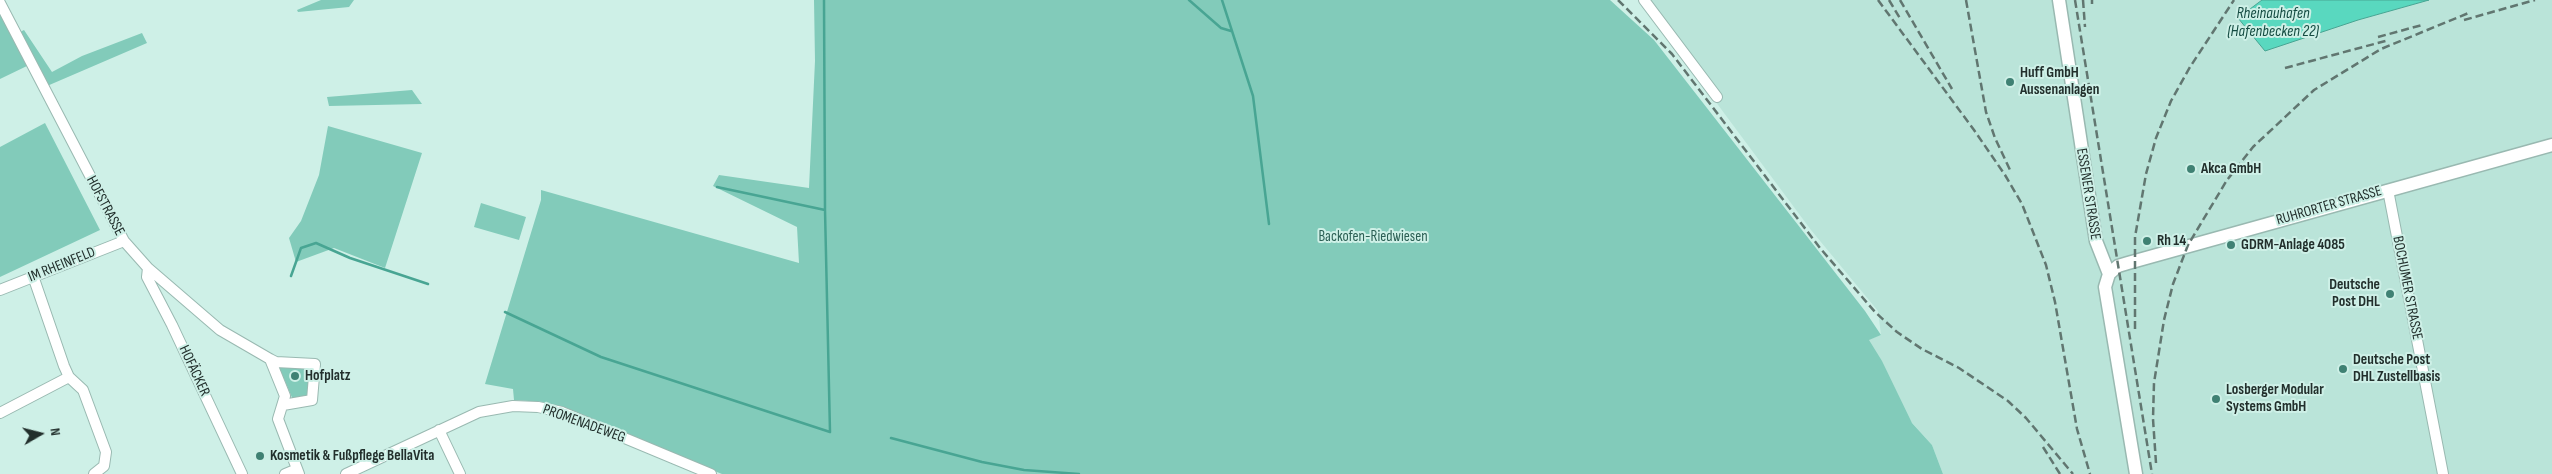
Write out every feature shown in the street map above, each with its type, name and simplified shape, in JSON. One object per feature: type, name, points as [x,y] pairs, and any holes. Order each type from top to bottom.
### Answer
[{"type":"street","points":[[1644,0],[1717,97]]},
{"type":"street","name":"ESSENER STRASSE","points":[[2059,0],[2096,241],[2110,274]]},
{"type":"street","name":"HOFSTRASSE","points":[[0,3],[124,241],[148,268],[220,330],[276,362],[315,364],[312,400],[283,405]]},
{"type":"street","name":"RUHRORTER STRASSE","points":[[2110,274],[2118,266],[2128,262],[2552,145]]},
{"type":"street","name":"BOCHUMER STRASSE","points":[[2388,190],[2442,474]]},
{"type":"street","name":"IM RHEINFELD","points":[[0,290],[124,241]]},
{"type":"street","name":"HOFÄCKER","points":[[148,268],[147,277],[172,325],[242,474]]},
{"type":"street","points":[[2110,274],[2105,287],[2136,474]]},
{"type":"street","points":[[33,276],[69,377],[83,390],[106,452],[104,466],[94,474]]},
{"type":"street","points":[[270,359],[284,389],[283,405],[278,412],[278,419],[298,471],[285,474]]},
{"type":"street","points":[[0,413],[69,377]]},
{"type":"street","name":"PROMENADEWEG","points":[[346,474],[438,430],[490,409],[513,406],[538,407],[562,412],[711,474]]},
{"type":"street","points":[[438,430],[460,474]]},
{"type":"shaded area","points":[[1640,0],[2262,0],[2238,18],[2358,20],[2429,0],[2552,0],[2552,474],[1943,474],[1932,445],[1888,396],[1865,341],[1881,335],[1878,311],[1811,230]]},
{"type":"green space","points":[[321,0],[354,0],[349,7],[298,12],[297,10]]},
{"type":"green space","name":"Backofen-Riedwiesen","points":[[814,0],[1610,0],[1654,40],[1865,311],[1881,335],[1869,340],[1882,361],[1912,423],[1932,445],[1943,474],[722,474],[543,402],[514,400],[513,389],[485,384],[541,200],[541,190],[799,263],[797,227],[713,186],[719,175],[809,188],[815,61]]},
{"type":"green space","points":[[0,10],[29,65],[0,79]]},
{"type":"green space","points":[[24,30],[52,72],[82,56],[142,33],[147,43],[47,86],[20,32]]},
{"type":"green space","points":[[412,90],[422,104],[329,106],[327,97]]},
{"type":"green space","points":[[45,123],[100,230],[0,277],[0,147]]},
{"type":"green space","points":[[328,126],[422,153],[385,268],[334,248],[296,262],[289,238],[301,221],[319,175]]},
{"type":"green space","points":[[481,203],[526,217],[519,240],[474,227]]},
{"type":"green space","points":[[279,367],[310,368],[309,396],[293,400]]},
{"type":"water","name":"Rheinauhafen (Hafenbecken 22)","points":[[2262,0],[2429,0],[2358,20],[2265,51],[2238,18]]},
{"type":"waterway","points":[[717,187],[825,210],[824,0]]},
{"type":"waterway","points":[[1189,0],[1221,28],[1231,31]]},
{"type":"waterway","points":[[1222,0],[1253,96],[1269,224]]},
{"type":"waterway","points":[[505,312],[601,357],[830,432],[825,210]]},
{"type":"waterway","points":[[291,276],[301,248],[316,243],[350,258],[428,284]]},
{"type":"waterway","points":[[891,438],[982,462],[1024,470],[1079,474]]},
{"type":"railway","points":[[1618,0],[1672,54],[1820,248],[1875,312],[1897,332],[1922,349],[1959,368],[2008,401],[2026,418],[2073,474]]},
{"type":"railway","points":[[1878,0],[1974,130],[2005,175],[2022,204],[2046,265],[2055,302],[2077,429],[2090,474]]},
{"type":"railway","points":[[1889,0],[1901,20]]},
{"type":"railway","points":[[1900,0],[1952,89]]},
{"type":"railway","points":[[1966,0],[1986,112],[1995,138],[2011,172]]},
{"type":"railway","points":[[2075,0],[2152,474]]},
{"type":"railway","points":[[2083,0],[2085,27]]},
{"type":"railway","points":[[2135,329],[2135,237],[2146,174],[2156,138],[2171,101],[2190,67],[2234,0]]},
{"type":"railway","points":[[2464,20],[2535,0]]},
{"type":"railway","points":[[2156,463],[2153,419],[2154,383],[2164,320],[2173,284],[2188,245],[2227,180],[2253,147],[2314,90],[2381,49],[2471,12]]},
{"type":"railway","points":[[2378,37],[2422,25]]},
{"type":"railway","points":[[2285,68],[2389,40]]},
{"type":"railway","points":[[2043,447],[2060,474]]},
{"type":"place","name":"Huff GmbH Aussenanlagen","points":[[2010,82]]},
{"type":"place","name":"Akca GmbH","points":[[2191,169]]},
{"type":"place","name":"Rh 14","points":[[2147,241]]},
{"type":"place","name":"GDRM-Anlage 4085","points":[[2231,245]]},
{"type":"place","name":"Deutsche Post DHL","points":[[2390,294]]},
{"type":"place","name":"Deutsche Post DHL Zustellbasis","points":[[2343,369]]},
{"type":"place","name":"Hofplatz","points":[[295,376]]},
{"type":"place","name":"Losberger Modular Systems GmbH","points":[[2216,399]]},
{"type":"place","name":"Kosmetik & Fußpflege BellaVita","points":[[260,456]]}]
